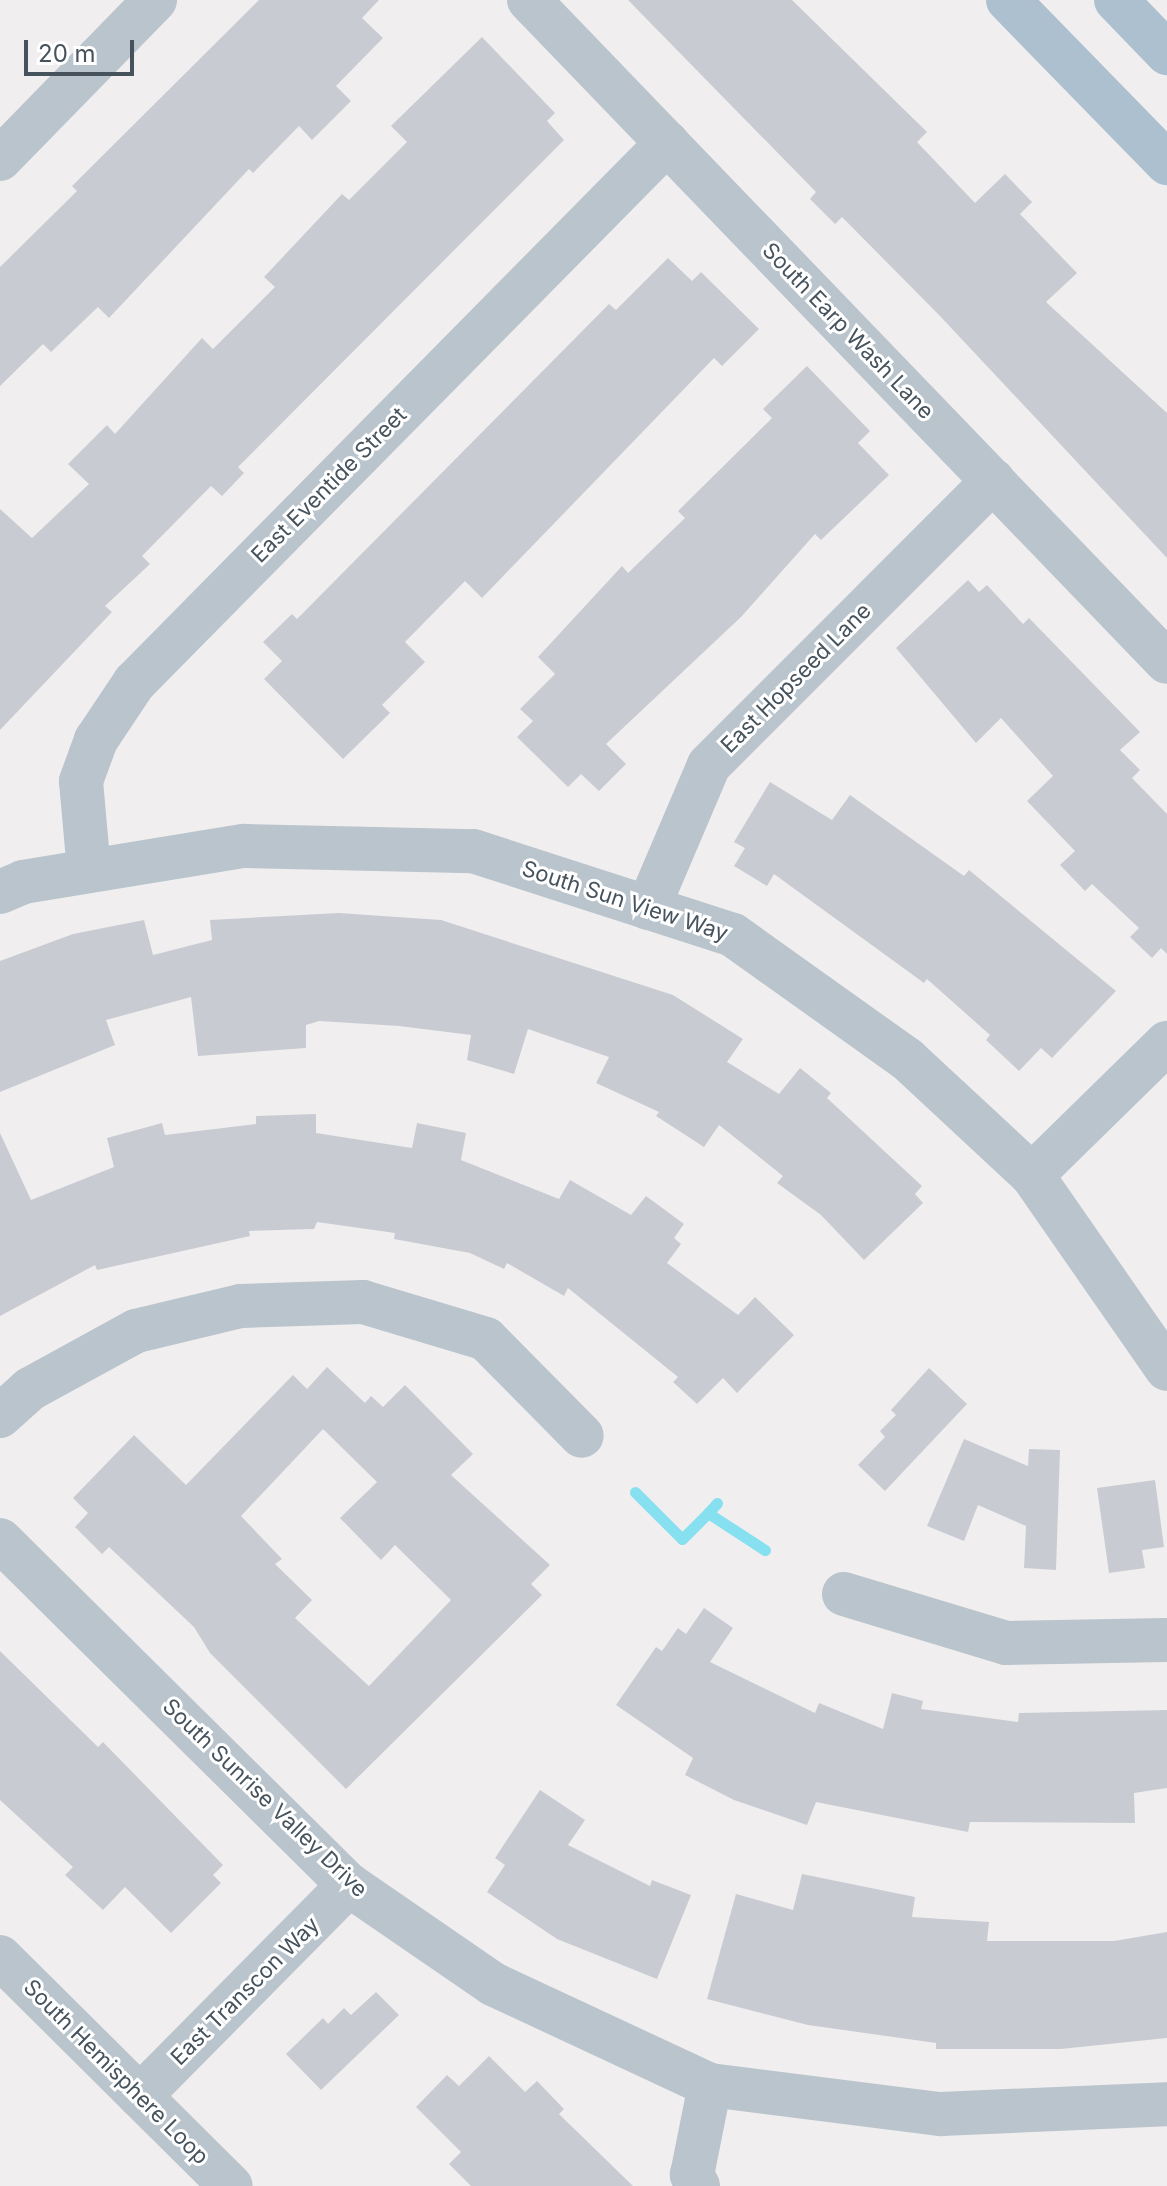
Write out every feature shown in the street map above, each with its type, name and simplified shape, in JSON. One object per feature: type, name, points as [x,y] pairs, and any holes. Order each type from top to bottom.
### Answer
[{"type":"main road","points":[[1008,0],[1167,163]]},
{"type":"main road","points":[[1116,0],[1167,53]]},
{"type":"street","points":[[0,159],[155,0]]},
{"type":"street","name":"South Earp Wash Lane","points":[[529,0],[1167,662]]},
{"type":"street","name":"East Eventide Street","points":[[89,871],[81,781],[96,740],[134,683],[667,143]]},
{"type":"street","name":"East Hopseed Lane","points":[[648,908],[709,765],[993,481]]},
{"type":"street","name":"South Sun View Way","points":[[0,892],[89,871],[244,846],[473,851],[733,935],[907,1059],[1032,1175],[1167,1369]]},
{"type":"street","points":[[1032,1175],[1167,1043]]},
{"type":"street","points":[[0,1416],[30,1389],[136,1331],[241,1306],[363,1302],[486,1339],[582,1436]]},
{"type":"street","name":"South Sunrise Valley Drive","points":[[0,1540],[349,1885],[493,1984],[710,2085],[941,2114],[1167,2104]]},
{"type":"street","points":[[844,1594],[1006,1643],[1167,1640]]},
{"type":"street","name":"East Transcon Way","points":[[140,2096],[349,1885]]},
{"type":"street","name":"South Hemisphere Loop","points":[[0,1957],[231,2186]]},
{"type":"street","points":[[698,2186],[692,2175],[710,2085]]},
{"type":"building","points":[[259,0],[379,0],[362,18],[383,38],[336,86],[351,101],[312,140],[299,126],[253,173],[249,169],[109,318],[98,307],[51,352],[43,344],[0,386],[0,267],[77,191],[72,186]]},
{"type":"building","points":[[628,0],[792,0],[927,132],[917,142],[975,203],[1005,174],[1032,202],[1020,214],[1077,273],[1046,302],[1167,413],[1167,558],[939,315],[842,217],[835,224],[810,199],[816,192]]},
{"type":"building","points":[[482,37],[555,113],[547,121],[564,140],[238,467],[244,473],[222,496],[211,486],[142,556],[150,564],[105,606],[112,612],[0,730],[0,509],[32,538],[89,484],[68,464],[107,425],[115,434],[202,338],[213,349],[275,287],[264,277],[342,194],[349,200],[407,142],[391,126]]},
{"type":"building","points":[[668,258],[692,281],[701,272],[759,329],[722,366],[714,358],[482,598],[465,581],[405,642],[425,662],[382,705],[390,713],[343,759],[264,679],[282,661],[263,642],[292,614],[297,619],[609,304],[616,310]]},
{"type":"building","points":[[807,366],[870,431],[858,443],[889,475],[821,540],[815,534],[741,617],[606,744],[626,764],[599,791],[581,774],[568,787],[517,737],[533,721],[520,709],[555,674],[538,657],[622,566],[628,573],[685,518],[678,511],[772,418],[763,409]]},
{"type":"building","points":[[968,580],[979,592],[987,585],[1023,624],[1029,618],[1140,732],[1120,750],[1140,770],[1132,778],[1167,814],[1167,954],[1161,948],[1152,958],[1130,937],[1139,928],[1092,884],[1085,891],[1060,865],[1075,851],[1027,801],[1053,776],[1001,718],[976,743],[896,648]]},
{"type":"building","points":[[770,782],[832,820],[850,795],[964,876],[969,870],[1116,991],[1052,1058],[1041,1048],[1019,1071],[986,1040],[990,1035],[927,979],[924,983],[774,874],[767,886],[734,866],[745,848],[734,842]]},
{"type":"building","points":[[339,913],[441,920],[673,995],[743,1039],[727,1062],[779,1094],[800,1068],[831,1093],[827,1098],[922,1186],[915,1194],[923,1203],[864,1260],[821,1215],[777,1183],[783,1176],[719,1125],[704,1147],[656,1116],[659,1112],[596,1083],[609,1057],[528,1029],[514,1074],[467,1060],[471,1035],[319,1021],[306,1025],[306,1048],[198,1056],[191,997],[106,1020],[115,1045],[0,1092],[0,961],[73,934],[144,920],[153,955],[212,940],[210,920]]},
{"type":"building","points":[[316,1114],[316,1133],[412,1148],[417,1123],[466,1133],[461,1160],[559,1199],[570,1180],[631,1215],[646,1196],[684,1224],[674,1238],[681,1244],[667,1263],[738,1315],[755,1297],[794,1335],[737,1393],[723,1378],[697,1404],[673,1382],[678,1377],[568,1288],[564,1296],[507,1263],[504,1269],[470,1253],[394,1239],[395,1233],[317,1222],[314,1229],[249,1231],[250,1236],[97,1270],[95,1265],[0,1316],[0,1133],[31,1200],[114,1167],[107,1138],[162,1123],[165,1135],[256,1124],[256,1116]]},
{"type":"building","points":[[327,1367],[365,1403],[371,1396],[383,1407],[405,1385],[473,1454],[451,1475],[550,1565],[531,1584],[542,1595],[346,1789],[210,1653],[194,1627],[109,1547],[102,1554],[75,1527],[88,1513],[73,1498],[134,1435],[186,1485],[293,1375],[307,1389]],"holes":[[[323,1429],[377,1482],[340,1518],[381,1560],[395,1545],[451,1600],[369,1686],[295,1618],[312,1600],[275,1564],[282,1559],[241,1516]]]},
{"type":"building","points":[[929,1368],[967,1404],[885,1491],[858,1465],[885,1437],[880,1431],[896,1415],[891,1410]]},
{"type":"building","points":[[964,1439],[1028,1466],[1029,1449],[1060,1450],[1056,1570],[1024,1568],[1026,1526],[978,1505],[964,1541],[927,1526]]},
{"type":"building","points":[[1155,1480],[1164,1547],[1142,1550],[1145,1568],[1109,1573],[1097,1488]]},
{"type":"building","points":[[704,1608],[733,1628],[710,1662],[815,1713],[819,1703],[883,1729],[892,1693],[923,1701],[921,1709],[1018,1722],[1019,1713],[1167,1710],[1167,1788],[1134,1793],[1135,1823],[970,1822],[968,1832],[816,1802],[807,1825],[734,1800],[685,1775],[693,1758],[616,1705],[656,1647],[662,1651],[678,1628],[686,1634]]},
{"type":"building","points":[[0,1651],[98,1747],[103,1742],[223,1865],[213,1875],[221,1883],[171,1933],[125,1887],[103,1910],[65,1875],[73,1867],[0,1800]]},
{"type":"building","points":[[540,1790],[585,1820],[568,1845],[650,1886],[652,1880],[691,1895],[657,1979],[557,1939],[487,1892],[505,1865],[495,1858]]},
{"type":"building","points":[[802,1874],[915,1897],[912,1917],[989,1922],[987,1941],[1114,1941],[1167,1932],[1167,2038],[1061,2049],[936,2049],[936,2043],[808,2025],[707,1999],[736,1894],[793,1910]]},
{"type":"building","points":[[376,1992],[399,2015],[321,2090],[286,2054],[323,2018],[328,2024],[344,2008],[351,2015]]},
{"type":"building","points":[[489,2056],[525,2092],[537,2081],[564,2109],[559,2114],[633,2186],[471,2186],[449,2164],[461,2152],[416,2107],[447,2075],[459,2086]]},
{"type":"waterway","points":[[635,1492],[682,1539],[708,1513]]},
{"type":"waterway","points":[[717,1503],[708,1513],[765,1550]]}]
